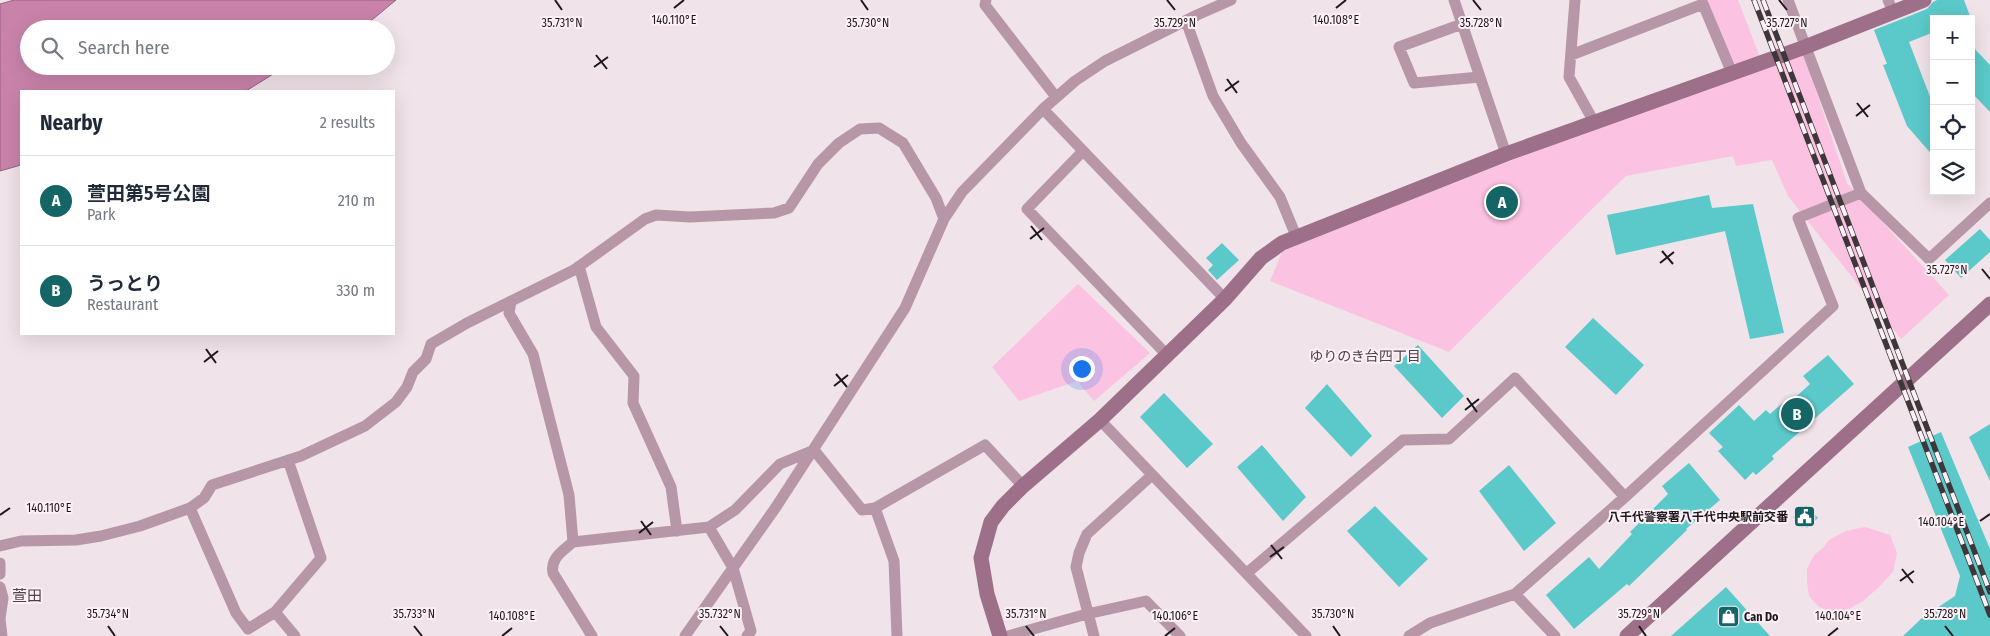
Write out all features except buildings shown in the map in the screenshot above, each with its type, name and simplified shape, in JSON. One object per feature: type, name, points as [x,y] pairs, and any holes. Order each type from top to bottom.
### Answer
[{"type":"street","points":[[986,0],[985,5],[1056,97]]},
{"type":"street","points":[[684,636],[814,450],[905,308],[944,218],[962,192],[1043,109],[1075,81],[1105,61],[1232,0]]},
{"type":"street","points":[[1454,0],[1506,154]]},
{"type":"street","points":[[1575,0],[1570,77],[1594,122]]},
{"type":"street","points":[[1788,0],[1861,193],[1929,259],[1990,204]]},
{"type":"street","points":[[1000,636],[987,594],[981,558],[991,522],[1003,506],[1100,420],[1225,299],[1262,258],[1282,243],[1506,154],[1805,47],[1890,6],[1924,0]]},
{"type":"street","points":[[1571,55],[1703,4],[1732,73]]},
{"type":"street","points":[[1186,21],[1213,96],[1241,143],[1280,197],[1296,236]]},
{"type":"street","points":[[1462,24],[1398,47],[1414,83],[1480,77]]},
{"type":"street","points":[[1043,109],[1225,299]]},
{"type":"street","points":[[0,546],[21,541],[76,540],[102,536],[140,526],[190,508],[204,498],[212,485],[301,456],[364,426],[396,402],[407,387],[413,372],[426,359],[431,344],[467,323],[579,266],[644,219],[656,215],[690,217],[774,213],[789,208],[818,164],[839,143],[860,129],[879,128],[903,144],[936,198],[944,218]]},
{"type":"street","points":[[1083,151],[1027,209],[1167,355]]},
{"type":"street","points":[[1409,636],[1430,623],[1515,594],[1625,497],[1833,306],[1798,218],[1861,193]]},
{"type":"street","points":[[579,266],[596,327],[634,376],[633,403],[671,488],[677,531]]},
{"type":"street","points":[[511,301],[509,313],[533,354],[570,495],[573,542]]},
{"type":"street","points":[[1628,636],[1990,304]]},
{"type":"street","points":[[1247,573],[1403,440],[1449,439],[1515,378],[1625,497]]},
{"type":"street","points":[[1100,420],[1306,636]]},
{"type":"street","points":[[814,450],[862,510],[875,508],[986,445],[1024,486]]},
{"type":"street","points":[[592,636],[553,572],[552,566],[555,558],[573,542],[709,527],[735,510],[780,464],[814,450]]},
{"type":"street","points":[[190,508],[236,613],[248,629],[275,612],[321,558],[288,460]]},
{"type":"street","points":[[1094,636],[1076,568],[1087,534],[1152,475]]},
{"type":"street","points":[[875,508],[894,562],[897,636]]},
{"type":"street","points":[[709,527],[733,568],[751,631],[747,636]]},
{"type":"street","points":[[0,563],[0,574]]},
{"type":"street","points":[[0,587],[3,598],[0,619],[2,636]]},
{"type":"street","points":[[1515,594],[1555,636]]},
{"type":"street","points":[[1008,636],[1087,614],[1146,601],[1180,636]]},
{"type":"street","points":[[275,612],[295,636]]},
{"type":"shaded area","points":[[14,0],[396,0],[372,20],[20,20],[20,75],[272,75],[248,90],[20,90],[20,165],[0,171],[0,4]]},
{"type":"shaded area","points":[[1704,0],[1738,0],[1761,60],[1734,70]]},
{"type":"shaded area","points":[[1803,52],[1847,183],[1949,295],[1901,339],[1788,196],[1772,160],[1736,166],[1733,156],[1626,176],[1449,352],[1270,281],[1283,250],[1763,62]]},
{"type":"shaded area","points":[[1078,284],[1150,353],[1094,401],[1077,381],[1019,401],[992,367]]},
{"type":"shaded area","points":[[1865,527],[1890,535],[1897,553],[1893,572],[1863,601],[1847,610],[1833,612],[1819,607],[1809,596],[1807,581],[1807,569],[1814,555],[1829,540],[1846,531]]},
{"type":"railway","points":[[1754,0],[1990,615]]},
{"type":"railway","points":[[1763,0],[1990,592]]},
{"type":"place","name":"萱田第5号公園","points":[[1502,202]]},
{"type":"place","name":"うっとり","points":[[1797,414]]},
{"type":"place","name":"八千代警察署八千代中央駅前交番","points":[[1804,517]]},
{"type":"place","name":"Can Do","points":[[1728,617]]},
{"type":"district","name":"ゆりのき台四丁目","points":[[1365,356]]},
{"type":"district","name":"萱田","points":[[27,596]]}]
